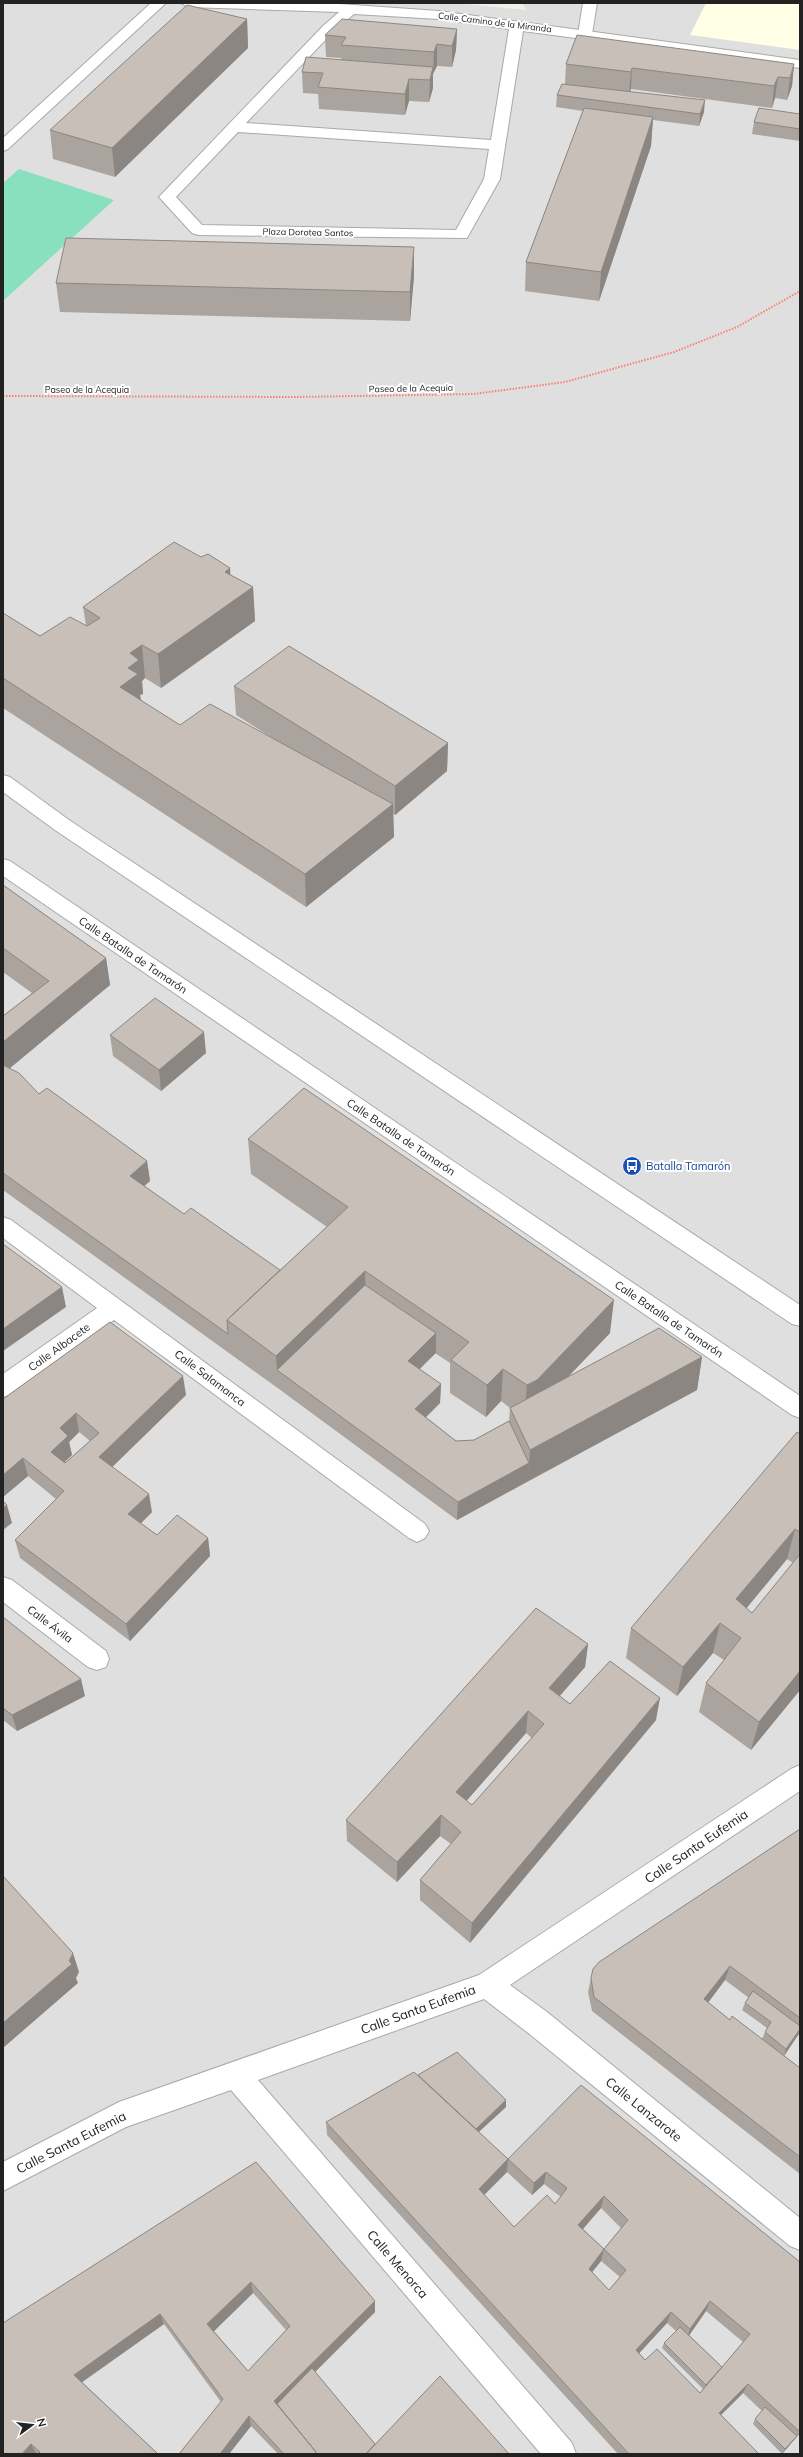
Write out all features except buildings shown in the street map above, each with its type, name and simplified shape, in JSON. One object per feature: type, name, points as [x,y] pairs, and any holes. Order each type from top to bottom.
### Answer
[{"type":"street","points":[[3,146],[159,3]]},
{"type":"street","name":"Calle Camino de la Miranda","points":[[188,3],[439,15],[517,24],[800,64]]},
{"type":"street","points":[[585,34],[590,3]]},
{"type":"street","name":"Plaza Dorotea Santos","points":[[350,10],[328,29],[167,197],[198,230],[461,235],[492,179],[517,24]]},
{"type":"street","points":[[235,127],[498,145]]},
{"type":"street","points":[[3,782],[62,825],[800,1317]]},
{"type":"street","name":"Calle Batalla de Tamarón","points":[[3,866],[800,1408]]},
{"type":"street","name":"Calle Salamanca","points":[[3,1226],[115,1307],[417,1531]]},
{"type":"street","name":"Calle Albacete","points":[[3,1388],[115,1307]]},
{"type":"street","name":"Calle Ávila","points":[[3,1588],[97,1659]]},
{"type":"street","name":"Calle Santa Eufemia","points":[[3,2177],[118,2116],[487,1985],[795,1787]]},
{"type":"street","name":"Calle Lanzarote","points":[[487,1985],[537,2022],[800,2236]]},
{"type":"street","name":"Calle Menorca","points":[[235,2074],[561,2454]]},
{"type":"path","name":"Paseo de la Acequia","points":[[3,396],[297,397],[474,394],[565,382],[674,352],[737,327],[800,291]]},
{"type":"shaded area","points":[[3,3],[456,3],[526,10],[522,3],[800,3],[800,2454],[3,2454]]},
{"type":"shaded area","points":[[706,3],[800,3],[800,50],[690,35]]},
{"type":"green space","points":[[19,169],[114,200],[3,301],[3,183]]},
{"type":"place","name":"Batalla Tamarón","points":[[632,1166]]}]
